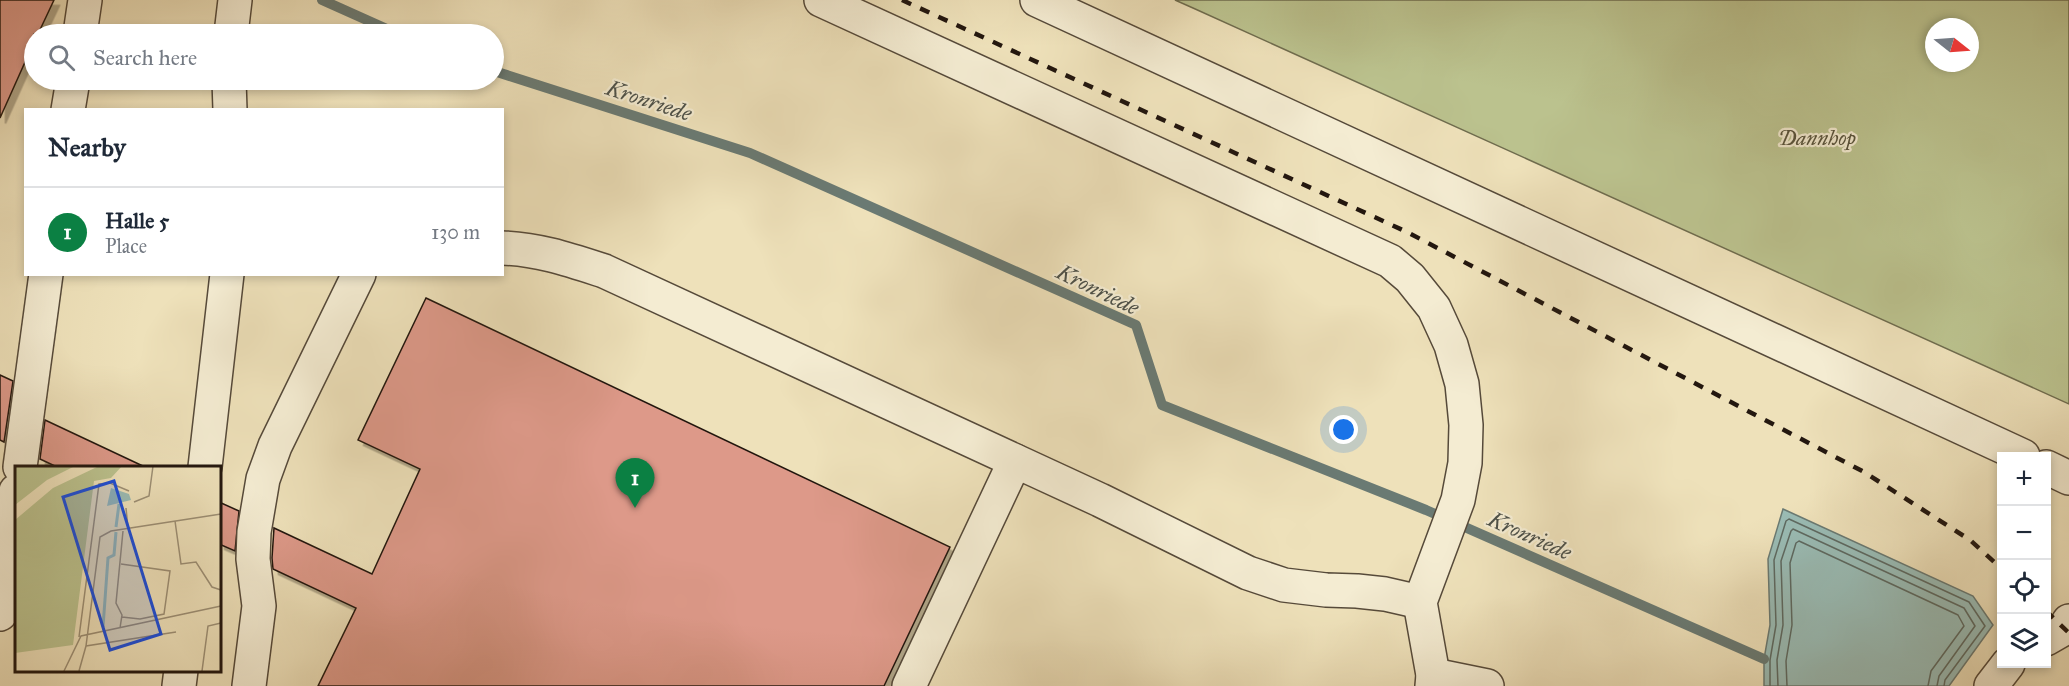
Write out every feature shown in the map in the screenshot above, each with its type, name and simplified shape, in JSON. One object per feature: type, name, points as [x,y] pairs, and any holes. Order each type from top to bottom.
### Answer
[{"type":"street","points":[[81,24],[85,0]]},
{"type":"street","points":[[232,24],[235,0]]},
{"type":"street","points":[[821,0],[1390,261],[1410,278],[1434,308],[1451,345],[1462,384],[1466,425],[1465,463],[1458,500],[1420,602],[1433,680],[1487,686]]},
{"type":"street","points":[[1037,0],[2014,452]]},
{"type":"street","points":[[68,108],[71,90]]},
{"type":"street","points":[[229,90],[230,108]]},
{"type":"street","points":[[504,248],[557,255],[604,271],[1100,500],[1248,573],[1284,585],[1326,591],[1384,594],[1420,602]]},
{"type":"street","points":[[20,466],[45,276]]},
{"type":"street","points":[[205,466],[227,276]]},
{"type":"street","points":[[249,686],[259,606],[253,559],[254,532],[264,479],[275,446],[358,276]]},
{"type":"street","points":[[909,686],[1015,461]]},
{"type":"street","points":[[2051,469],[2069,478]]},
{"type":"street","points":[[0,614],[15,499]]},
{"type":"street","points":[[2051,636],[2065,628],[2069,621]]},
{"type":"street","points":[[1991,686],[2004,668]]},
{"type":"street","points":[[179,686],[181,671]]},
{"type":"green space","name":"Dannhop","points":[[1175,0],[2069,0],[2069,404]]},
{"type":"water","points":[[1783,509],[1973,596],[1993,625],[1949,686],[1764,686],[1764,659],[1770,625],[1768,559]]},
{"type":"building","points":[[0,0],[54,0],[43,24],[24,24],[24,64],[0,118]]},
{"type":"building","points":[[426,298],[950,547],[884,686],[318,686],[356,608],[273,569],[274,528],[372,574],[420,469],[358,440]]},
{"type":"building","points":[[0,375],[13,381],[4,442],[0,440]]},
{"type":"building","points":[[45,420],[143,466],[55,466],[40,459]]},
{"type":"building","points":[[220,502],[239,511],[235,551],[220,544]]},
{"type":"waterway","name":"Kronriede","points":[[322,0],[376,24]]},
{"type":"waterway","name":"Kronriede","points":[[504,74],[750,153],[1136,325],[1162,405],[1426,510],[1764,659]]},
{"type":"railway","points":[[902,0],[1407,232],[1864,472],[1970,540],[1997,564]]},
{"type":"railway","points":[[2049,614],[2069,633]]},
{"type":"place","name":"Halle 5","points":[[635,508]]}]
